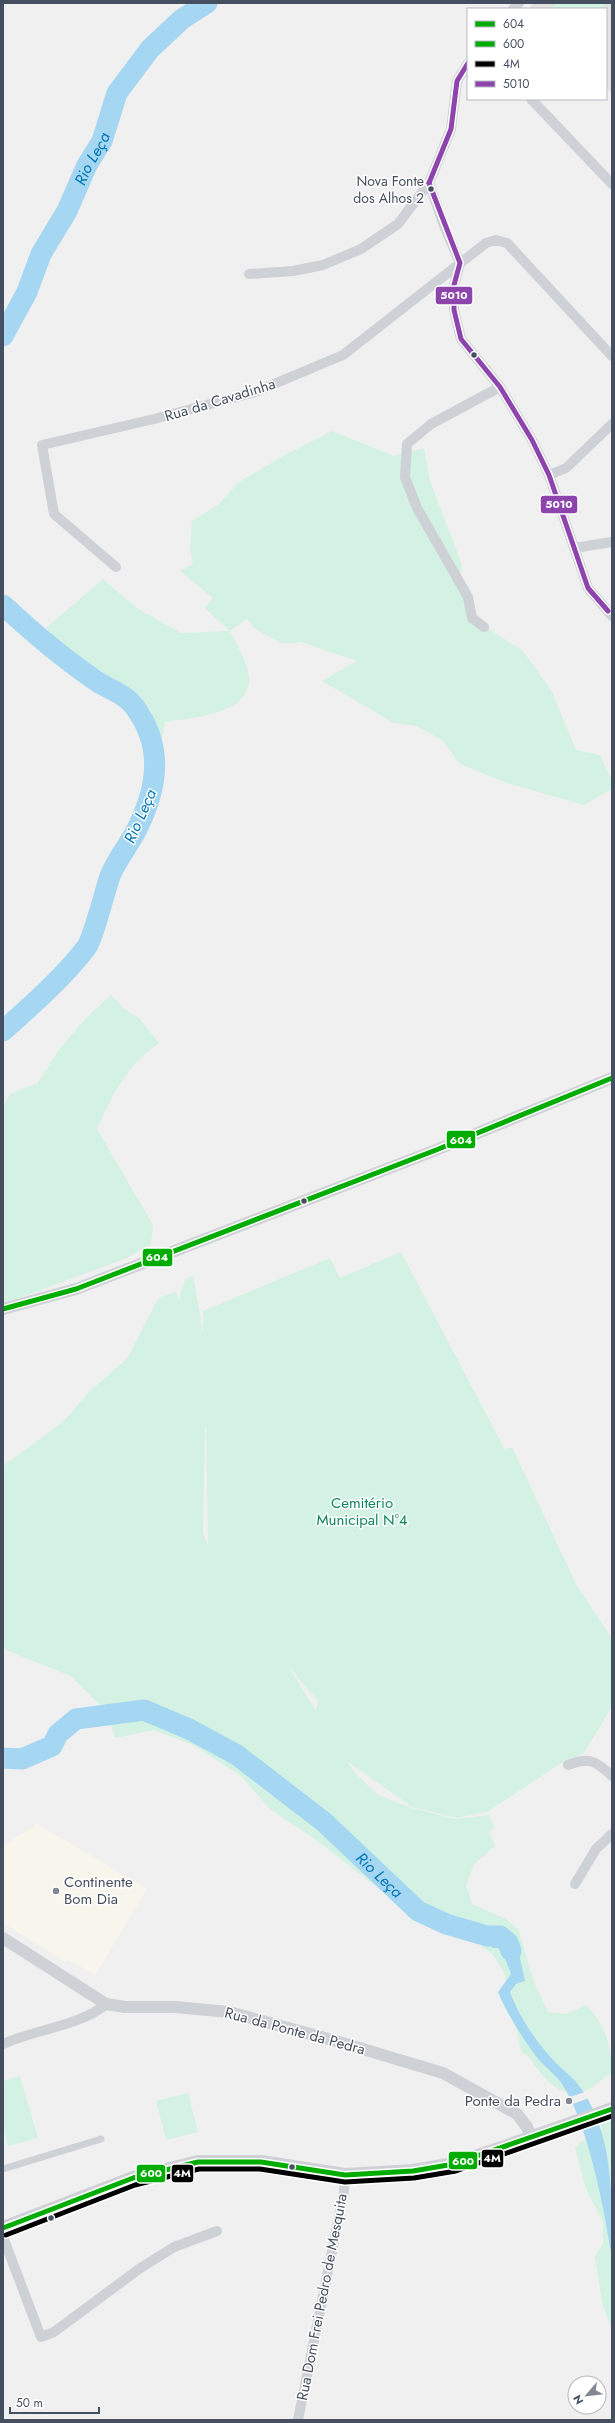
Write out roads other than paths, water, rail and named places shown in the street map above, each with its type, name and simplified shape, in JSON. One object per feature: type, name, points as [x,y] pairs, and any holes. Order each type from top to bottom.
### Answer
[{"type":"main road","points":[[3,2228],[133,2178],[198,2162],[261,2162],[345,2175],[432,2169],[532,2138],[612,2109]]},
{"type":"street","points":[[249,274],[293,271],[323,265],[361,249],[398,224],[430,183],[451,130],[457,81],[467,65]]},
{"type":"street","points":[[532,100],[612,184]]},
{"type":"street","points":[[430,183],[445,228],[460,262],[454,285],[454,310],[461,339],[500,387],[532,440],[549,475],[588,588],[610,611]]},
{"type":"street","name":"Rua da Cavadinha","points":[[32,447],[154,420],[255,392],[343,355],[460,262],[486,243],[496,240],[507,243],[612,356]]},
{"type":"street","points":[[484,627],[472,618],[468,597],[417,508],[405,477],[406,457],[407,444],[431,424],[500,387]]},
{"type":"street","points":[[549,475],[566,468],[612,424]]},
{"type":"street","points":[[42,445],[54,514],[116,567]]},
{"type":"street","points":[[574,548],[612,542]]},
{"type":"street","points":[[3,1309],[76,1289],[436,1150],[612,1078]]},
{"type":"street","points":[[568,1764],[584,1759],[593,1761],[612,1776]]},
{"type":"street","points":[[575,1884],[596,1849],[612,1834]]},
{"type":"street","name":"Rua da Ponte da Pedra","points":[[3,1938],[106,2004],[125,2007],[175,2007],[229,2012],[336,2041],[443,2073],[517,2114],[527,2127],[532,2138]]},
{"type":"street","points":[[3,2044],[85,2018],[99,2011],[106,2004]]},
{"type":"street","points":[[3,2169],[101,2139]]},
{"type":"street","name":"Rua Dom Frei Pedro de Mesquita","points":[[298,2420],[344,2192],[345,2175]]},
{"type":"street","points":[[3,2237],[41,2337],[54,2332],[139,2269],[174,2247],[217,2231]]},
{"type":"water","points":[[491,1928],[511,1932],[518,1949],[525,1981],[516,1984],[510,1992],[518,2011],[542,2047],[576,2082],[589,2101],[598,2121],[605,2143],[609,2166],[612,2213],[612,2259],[600,2193],[580,2121],[562,2084],[539,2060],[506,2010],[498,1992],[511,1974],[501,1948],[492,1948]]},
{"type":"waterway","name":"Rio Leça","points":[[3,336],[27,292],[41,254],[67,211],[87,165],[102,141],[117,93],[150,49],[182,19],[207,3]]},
{"type":"waterway","name":"Rio Leça","points":[[3,605],[35,634],[69,661],[97,682],[119,693],[134,706],[144,721],[150,736],[154,751],[155,767],[150,798],[134,835],[110,876],[89,943],[57,981],[3,1031]]},
{"type":"waterway","name":"Rio Leça","points":[[3,1758],[22,1759],[52,1746],[58,1734],[76,1719],[144,1710],[189,1729],[237,1755],[324,1822],[418,1911],[446,1924],[487,1936],[500,1936],[508,1943],[511,1951]]},
{"type":"place","name":"Nova Fonte dos Alhos 2","points":[[431,189]]},
{"type":"place","name":"Continente Bom Dia","points":[[56,1891]]},
{"type":"place","name":"Ponte da Pedra","points":[[569,2101]]},
{"type":"park label","name":"Cemitério Municipal Nº4","points":[[362,1512]]}]
